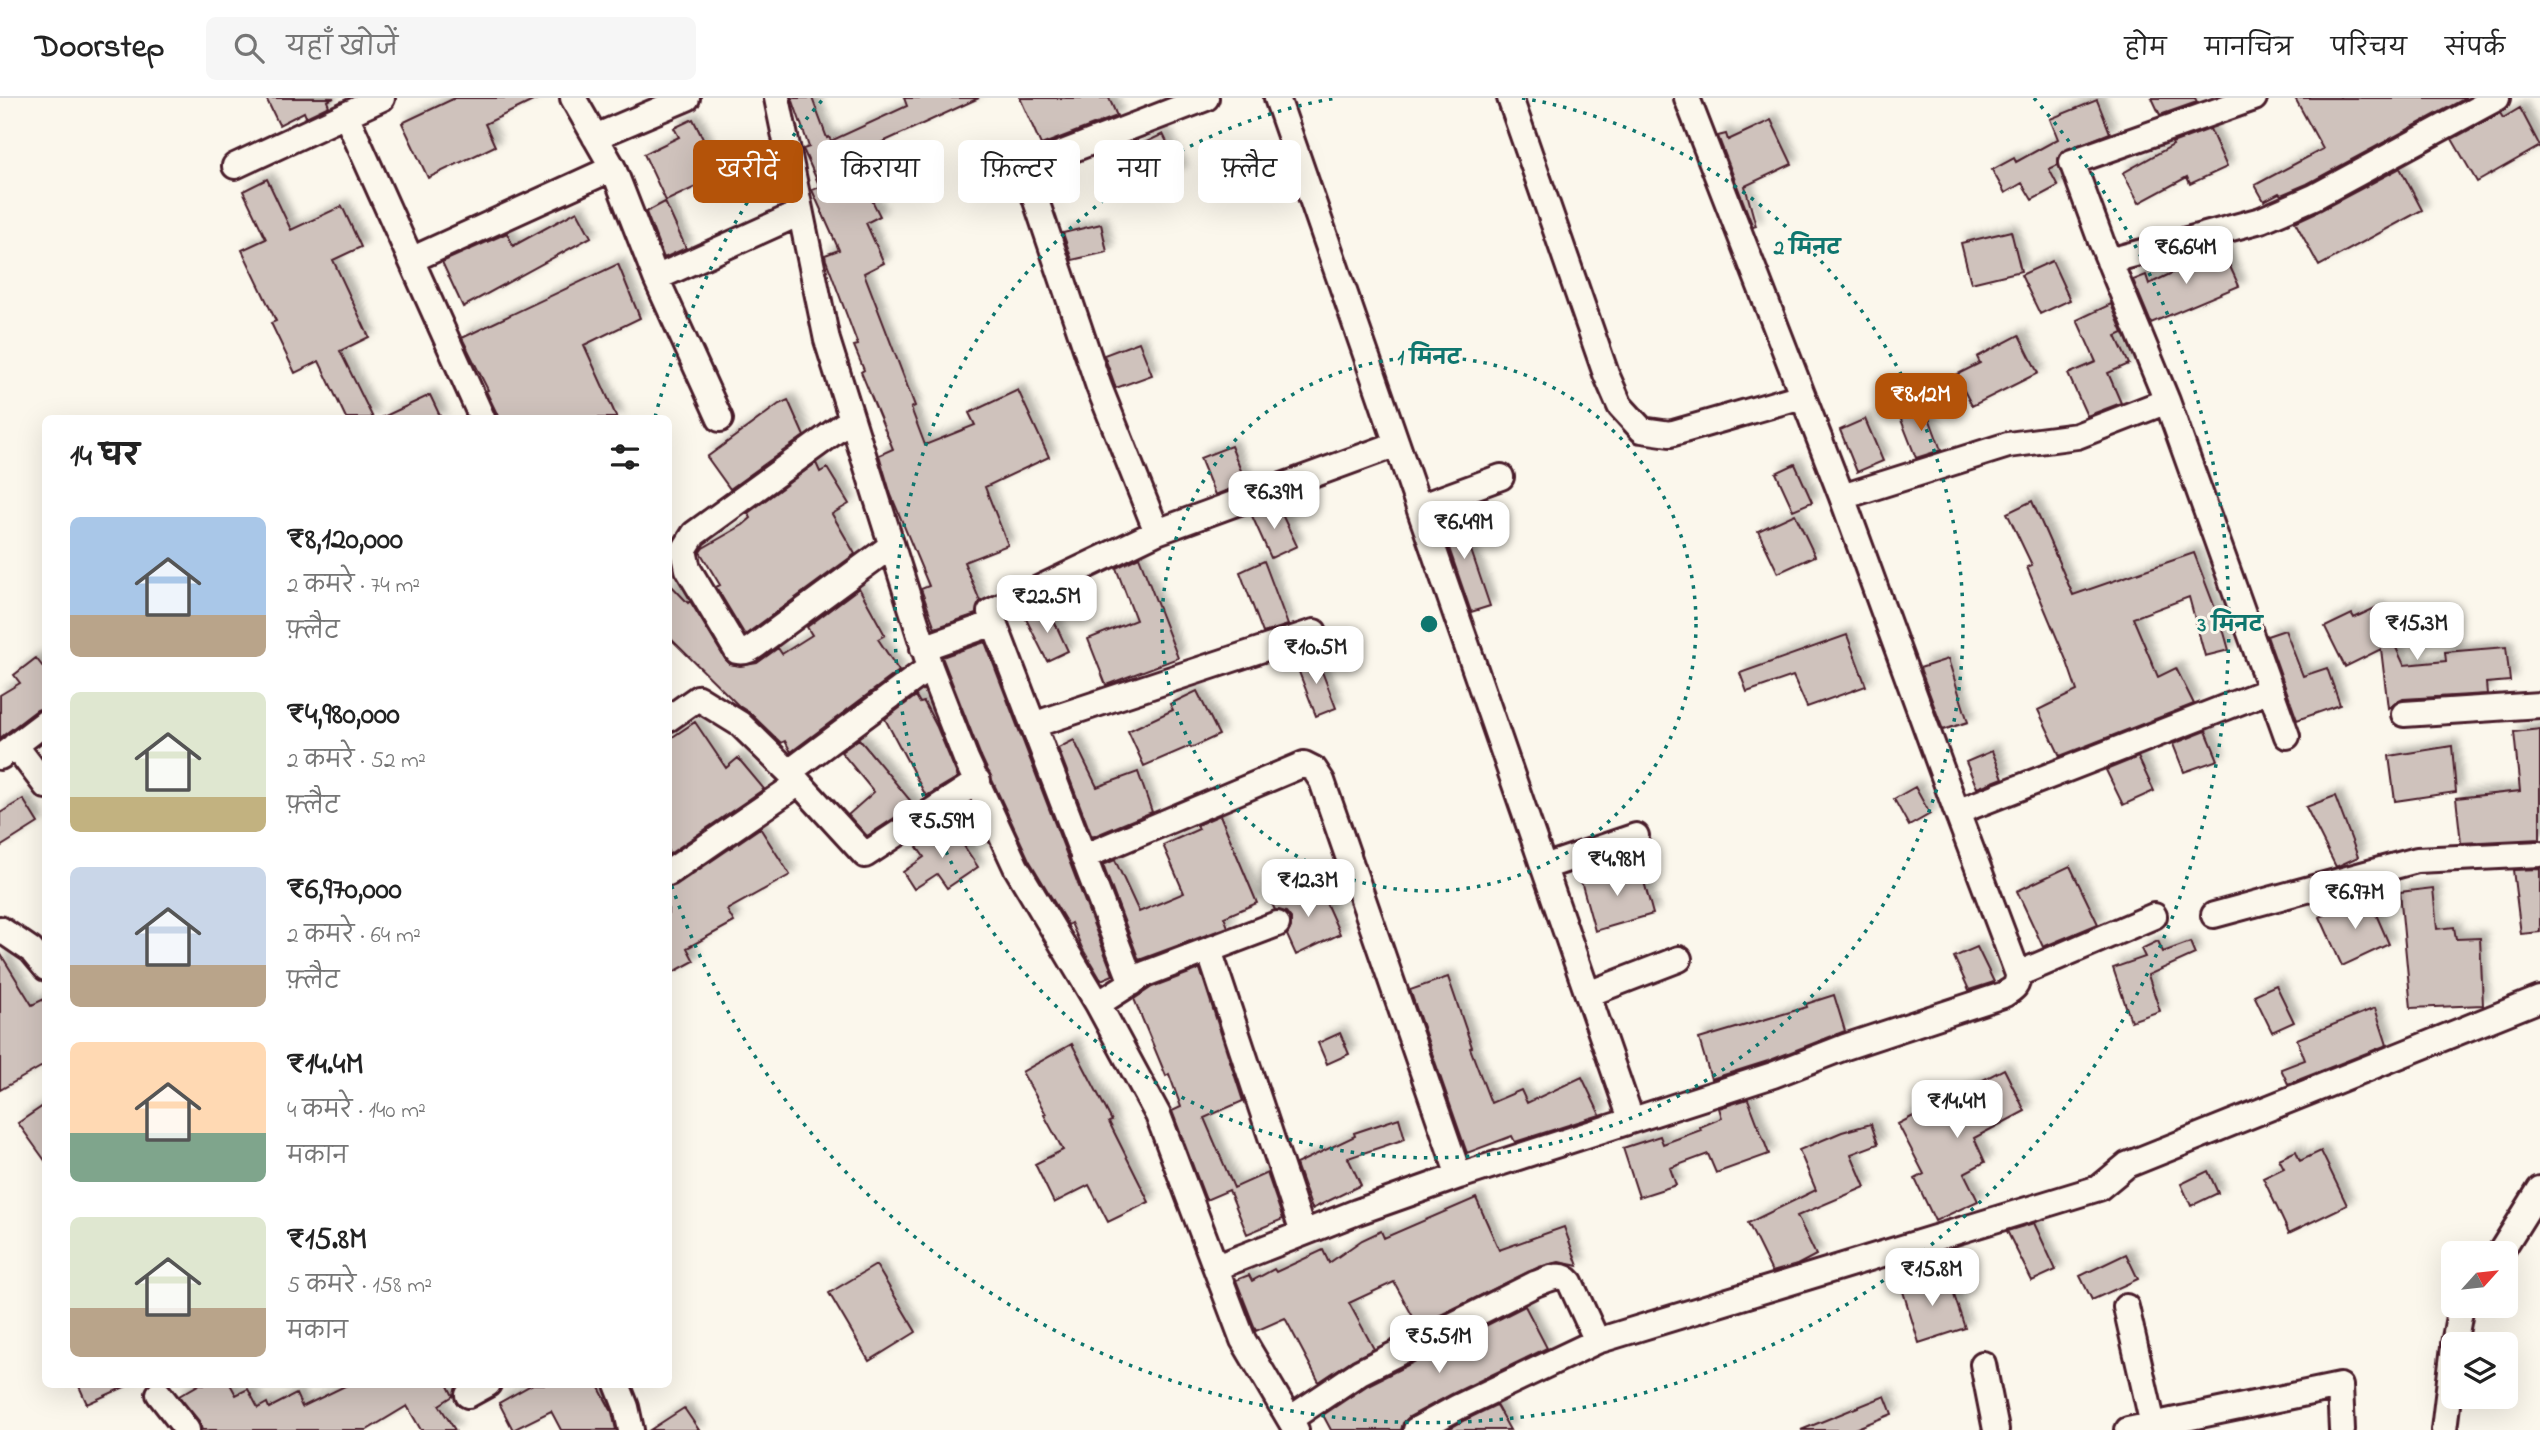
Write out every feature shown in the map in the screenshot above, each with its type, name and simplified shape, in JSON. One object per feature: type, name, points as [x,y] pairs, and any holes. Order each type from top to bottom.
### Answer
[{"type":"street","points":[[235,166],[382,98]]},
{"type":"street","points":[[573,98],[613,168],[656,278],[720,419]]},
{"type":"street","points":[[595,137],[687,98]]},
{"type":"street","points":[[777,98],[827,340],[927,658],[966,759],[1016,867],[1098,1004],[1158,1115],[1243,1340],[1293,1424],[1360,1373],[1535,1284],[1559,1275],[1570,1282],[1597,1341]]},
{"type":"street","points":[[1157,532],[1099,387],[1030,183],[1031,170],[1042,161],[1206,98]]},
{"type":"street","points":[[1277,98],[1631,1119]]},
{"type":"street","points":[[1510,98],[1606,374],[1620,406],[1642,430],[1670,434],[1802,396]]},
{"type":"street","points":[[1217,1267],[1459,1176],[1773,1075],[1845,1047],[2003,995],[2014,989],[2018,983],[2018,974],[1842,497],[1687,98]]},
{"type":"street","points":[[2254,98],[2072,162],[2109,261],[2167,401],[2287,736]]},
{"type":"street","points":[[2109,261],[2261,220],[2314,197],[2497,98]]},
{"type":"street","points":[[346,115],[481,415]]},
{"type":"street","points":[[411,260],[613,168]]},
{"type":"street","points":[[656,278],[800,213]]},
{"type":"street","points":[[1842,497],[2008,445],[2077,436],[2167,401]]},
{"type":"street","points":[[852,419],[694,534],[684,550],[688,569],[737,651],[742,652],[762,641],[891,546]]},
{"type":"street","points":[[1132,983],[990,612],[1157,532],[1397,444]]},
{"type":"street","points":[[1419,507],[1501,477]]},
{"type":"street","points":[[672,870],[794,777],[927,658],[994,623]]},
{"type":"street","points":[[1033,725],[1314,632]]},
{"type":"street","points":[[1957,812],[2270,690]]},
{"type":"street","points":[[672,716],[698,698],[740,724],[794,777],[864,855],[978,781]]},
{"type":"street","points":[[2404,714],[2540,705]]},
{"type":"street","points":[[42,725],[7,751],[42,782]]},
{"type":"street","points":[[1083,857],[1304,764],[1314,769],[1322,781],[1459,1176]]},
{"type":"street","points":[[1544,867],[1636,836]]},
{"type":"street","points":[[2214,915],[2417,860],[2540,854]]},
{"type":"street","points":[[2018,974],[2154,916]]},
{"type":"street","points":[[1098,1004],[1145,974],[1277,924]]},
{"type":"street","points":[[0,929],[31,950],[42,963]]},
{"type":"street","points":[[1209,950],[1303,1233]]},
{"type":"street","points":[[1588,994],[1679,959]]},
{"type":"street","points":[[1416,1430],[1458,1407],[1597,1341],[2099,1188],[2127,1165],[2540,999]]},
{"type":"street","points":[[2508,1241],[2540,1189]]},
{"type":"street","points":[[2126,1307],[2152,1425]]},
{"type":"street","points":[[1983,1364],[1996,1430]]},
{"type":"street","points":[[2128,1430],[2340,1385],[2342,1430]]},
{"type":"street","points":[[619,1388],[631,1430]]},
{"type":"street","points":[[159,1394],[187,1430]]},
{"type":"street","points":[[2444,1430],[2446,1409]]},
{"type":"building","points":[[266,98],[334,98],[327,101],[329,106],[306,117],[304,112],[279,125]]},
{"type":"building","points":[[455,98],[539,98],[485,124],[495,146],[428,178],[402,123]]},
{"type":"building","points":[[792,98],[812,98],[827,138],[830,140],[817,140],[817,180],[803,149],[809,147]]},
{"type":"building","points":[[904,98],[979,98],[887,140],[833,140],[907,106]]},
{"type":"building","points":[[1020,98],[1109,98],[1117,116],[1054,140],[1039,140]]},
{"type":"building","points":[[2152,98],[2195,98],[2197,102],[2160,115]]},
{"type":"building","points":[[2295,98],[2466,98],[2307,184],[2264,201],[2255,185],[2323,149]]},
{"type":"building","points":[[2097,100],[2110,133],[2061,152],[2058,165],[2049,169],[2058,186],[2032,200],[2022,183],[2005,193],[1992,170],[2014,158],[2016,162],[2058,139],[2050,119]]},
{"type":"building","points":[[2520,108],[2540,146],[2477,182],[2452,139],[2500,113],[2503,118]]},
{"type":"building","points":[[693,119],[704,140],[693,140],[693,188],[666,201],[644,154],[679,137],[674,128]]},
{"type":"building","points":[[1771,120],[1792,164],[1745,186],[1756,226],[1753,227],[1718,136],[1726,134],[1728,140]]},
{"type":"building","points":[[2210,129],[2227,167],[2190,184],[2187,177],[2139,203],[2123,173],[2173,145],[2172,143]]},
{"type":"building","points":[[1163,134],[1166,140],[1151,140]]},
{"type":"building","points":[[2400,168],[2422,210],[2319,266],[2295,222]]},
{"type":"building","points":[[267,179],[291,230],[342,206],[361,247],[333,260],[369,337],[340,351],[372,415],[345,415],[319,361],[295,373],[271,323],[276,321],[242,250],[266,239],[243,191]]},
{"type":"building","points":[[817,188],[817,201],[812,190]]},
{"type":"building","points":[[665,202],[686,248],[664,258],[646,212]]},
{"type":"building","points":[[818,203],[873,203],[880,216],[866,223],[884,263],[864,273],[915,406],[911,408],[925,445],[975,425],[969,413],[1018,390],[1049,457],[985,487],[1008,545],[964,562],[980,601],[976,614],[935,628],[921,589],[929,586],[891,495],[879,455],[893,449],[861,372],[864,370],[854,346],[858,345],[826,260],[825,255],[839,250]]},
{"type":"building","points":[[577,211],[591,237],[463,307],[442,262],[507,233],[513,246]]},
{"type":"building","points":[[1101,224],[1107,252],[1072,260],[1063,233]]},
{"type":"building","points":[[2011,231],[2021,271],[1971,283],[1961,243]]},
{"type":"building","points":[[2222,249],[2239,286],[2151,323],[2133,280],[2146,275],[2149,284]]},
{"type":"building","points":[[2052,261],[2070,300],[2040,314],[2021,275]]},
{"type":"building","points":[[618,264],[640,318],[584,345],[616,415],[498,415],[462,338]]},
{"type":"building","points":[[2111,304],[2123,333],[2116,336],[2129,364],[2108,373],[2121,403],[2087,416],[2068,374],[2096,362],[2077,320]]},
{"type":"building","points":[[2019,335],[2038,373],[1972,406],[1956,375],[1980,363],[1977,357]]},
{"type":"building","points":[[1139,342],[1152,375],[1116,388],[1104,355]]},
{"type":"building","points":[[430,395],[440,415],[387,415]]},
{"type":"building","points":[[788,400],[804,436],[730,489],[707,457]]},
{"type":"building","points":[[1925,407],[1941,450],[1916,458],[1900,417]]},
{"type":"building","points":[[1865,419],[1883,461],[1857,472],[1840,430]]},
{"type":"building","points":[[1231,446],[1246,483],[1215,495],[1200,458]]},
{"type":"building","points":[[816,463],[820,472],[827,468],[849,504],[832,514],[855,554],[745,635],[716,587],[720,585],[700,552],[743,525],[751,518],[748,513]]},
{"type":"building","points":[[1795,464],[1812,502],[1793,510],[1776,473]]},
{"type":"building","points":[[2032,501],[2073,595],[2194,553],[2217,608],[2229,650],[2205,656],[2189,597],[2133,618],[2158,677],[2176,668],[2194,704],[2060,756],[2038,710],[2077,691],[2027,567],[2032,565],[2007,513]]},
{"type":"building","points":[[1277,504],[1297,546],[1271,558],[1252,516]]},
{"type":"building","points":[[1457,509],[1490,606],[1471,612],[1438,516]]},
{"type":"building","points":[[1795,514],[1815,556],[1778,573],[1758,531]]},
{"type":"building","points":[[1139,557],[1178,658],[1106,685],[1088,639],[1136,620],[1116,568]]},
{"type":"building","points":[[1264,561],[1288,625],[1263,633],[1240,572]]},
{"type":"building","points":[[672,586],[688,603],[690,601],[725,659],[730,664],[740,666],[757,663],[778,648],[782,654],[812,635],[807,627],[859,588],[885,635],[878,639],[899,671],[791,752],[785,741],[781,743],[672,640]]},
{"type":"building","points":[[2377,607],[2404,665],[2446,661],[2445,652],[2506,647],[2510,681],[2486,683],[2487,694],[2403,699],[2388,708],[2381,649],[2345,667],[2325,627],[2352,614],[2354,618]]},
{"type":"building","points":[[1048,608],[1068,651],[1047,661],[1026,619]]},
{"type":"building","points":[[2285,630],[2303,676],[2327,668],[2340,705],[2297,720],[2267,636]]},
{"type":"building","points":[[1847,635],[1866,686],[1807,707],[1793,676],[1747,692],[1740,673]]},
{"type":"building","points":[[985,642],[1113,975],[1101,980],[1071,923],[1068,925],[1029,860],[980,754],[942,657]]},
{"type":"building","points":[[1316,656],[1336,708],[1316,716],[1296,664]]},
{"type":"building","points":[[36,658],[42,666],[42,708],[0,738],[0,695],[20,683],[14,675]]},
{"type":"building","points":[[1948,659],[1968,722],[1943,730],[1920,668]]},
{"type":"building","points":[[1197,691],[1219,735],[1144,766],[1128,731],[1173,710],[1170,704]]},
{"type":"building","points":[[916,696],[920,703],[924,702],[937,727],[958,777],[926,796],[885,719]]},
{"type":"building","points":[[695,722],[726,768],[738,758],[764,789],[672,852],[672,737]]},
{"type":"building","points":[[2540,729],[2540,839],[2461,843],[2456,798],[2520,791],[2514,732]]},
{"type":"building","points":[[2206,731],[2218,760],[2184,772],[2173,744]]},
{"type":"building","points":[[859,739],[914,805],[867,836],[848,815],[874,792],[841,752]]},
{"type":"building","points":[[1074,740],[1097,787],[1138,772],[1152,812],[1092,837],[1058,748]]},
{"type":"building","points":[[2452,746],[2456,792],[2395,801],[2389,756]]},
{"type":"building","points":[[1992,751],[2003,778],[1977,788],[1966,762]]},
{"type":"building","points":[[2138,757],[2154,791],[2123,805],[2106,770]]},
{"type":"building","points":[[1915,787],[1930,814],[1909,826],[1894,799]]},
{"type":"building","points":[[2335,796],[2358,857],[2336,867],[2306,807]]},
{"type":"building","points":[[23,799],[38,823],[0,847],[0,813]]},
{"type":"building","points":[[1220,815],[1257,903],[1224,917],[1228,927],[1139,960],[1103,865],[1115,860],[1139,912],[1184,893],[1163,845],[1199,829],[1197,825]]},
{"type":"building","points":[[950,825],[978,867],[947,888],[937,874],[914,889],[903,872],[924,857],[917,847]]},
{"type":"building","points":[[760,828],[790,875],[727,910],[734,922],[687,948],[694,961],[672,973],[672,886]]},
{"type":"building","points":[[1639,864],[1653,914],[1595,931],[1581,881]]},
{"type":"building","points":[[2070,866],[2098,924],[2043,947],[2017,891]]},
{"type":"building","points":[[2540,869],[2540,932],[2521,934],[2513,870]]},
{"type":"building","points":[[1317,883],[1340,934],[1296,955],[1287,935],[1291,918],[1286,912],[1275,910],[1272,904]]},
{"type":"building","points":[[2433,888],[2437,929],[2454,927],[2456,939],[2480,938],[2483,1005],[2411,1008],[2400,892]]},
{"type":"building","points":[[2368,896],[2389,944],[2342,966],[2320,917]]},
{"type":"building","points":[[2158,941],[2163,952],[2190,942],[2195,954],[2148,975],[2160,1011],[2131,1021],[2113,968],[2145,957],[2141,949]]},
{"type":"building","points":[[1977,947],[1994,982],[1969,990],[1954,957]]},
{"type":"building","points":[[0,953],[32,1005],[42,1000],[42,1066],[0,1090]]},
{"type":"building","points":[[1200,969],[1243,1101],[1204,1118],[1234,1188],[1267,1173],[1283,1219],[1247,1234],[1229,1190],[1206,1200],[1172,1111],[1181,1107],[1169,1074],[1166,1076],[1134,999],[1152,987]]},
{"type":"building","points":[[1448,977],[1472,1047],[1470,1048],[1491,1103],[1521,1090],[1527,1103],[1582,1077],[1600,1115],[1515,1142],[1512,1136],[1467,1153],[1410,990]]},
{"type":"building","points":[[2276,985],[2294,1022],[2272,1032],[2254,995]]},
{"type":"building","points":[[1834,995],[1845,1031],[1768,1061],[1711,1079],[1699,1039],[1807,1007],[1806,1004]]},
{"type":"building","points":[[2375,1008],[2387,1045],[2288,1084],[2281,1069],[2305,1060],[2297,1039]]},
{"type":"building","points":[[1340,1033],[1349,1054],[1327,1064],[1318,1043]]},
{"type":"building","points":[[1072,1044],[1112,1121],[1109,1122],[1149,1202],[1108,1222],[1089,1185],[1054,1203],[1035,1164],[1063,1150],[1022,1072]]},
{"type":"building","points":[[2004,1069],[2025,1111],[1974,1138],[1985,1162],[1964,1173],[1978,1201],[1935,1221],[1915,1179],[1924,1174],[1898,1124]]},
{"type":"building","points":[[1748,1099],[1769,1154],[1716,1173],[1708,1154],[1670,1168],[1676,1185],[1639,1197],[1623,1148],[1660,1136],[1663,1144],[1701,1130],[1700,1127],[1722,1118],[1719,1108]]},
{"type":"building","points":[[42,1107],[42,1156],[18,1123]]},
{"type":"building","points":[[1399,1118],[1405,1139],[1348,1158],[1361,1185],[1312,1209],[1296,1164],[1355,1136],[1354,1133]]},
{"type":"building","points":[[1871,1124],[1878,1144],[1851,1154],[1865,1187],[1797,1216],[1816,1255],[1797,1265],[1772,1272],[1748,1223],[1816,1190],[1799,1150],[1842,1132]]},
{"type":"building","points":[[2296,1151],[2300,1161],[2321,1151],[2347,1205],[2289,1233],[2263,1178],[2284,1168],[2279,1159]]},
{"type":"building","points":[[2208,1171],[2218,1193],[2191,1206],[2181,1184]]},
{"type":"building","points":[[1476,1198],[1499,1250],[1564,1227],[1578,1266],[1559,1262],[1539,1267],[1418,1326],[1394,1282],[1349,1303],[1374,1349],[1319,1382],[1285,1318],[1256,1331],[1236,1280],[1249,1275],[1252,1281],[1274,1269],[1276,1272],[1323,1250],[1329,1263],[1362,1240],[1381,1231],[1384,1238]]},
{"type":"building","points":[[2034,1223],[2056,1270],[2032,1281],[2007,1231]]},
{"type":"building","points":[[2126,1254],[2138,1279],[2092,1300],[2080,1276]]},
{"type":"building","points":[[876,1265],[916,1332],[869,1361],[829,1293]]},
{"type":"building","points":[[1943,1272],[1965,1328],[1919,1343],[1901,1285]]},
{"type":"building","points":[[1525,1306],[1547,1348],[1409,1417],[1401,1430],[1331,1430],[1323,1415],[1368,1385]]},
{"type":"building","points":[[80,1388],[122,1388],[87,1404]]},
{"type":"building","points":[[193,1388],[232,1388],[236,1395],[248,1389],[258,1408],[267,1403],[269,1408],[296,1394],[302,1407],[341,1388],[449,1388],[453,1396],[439,1405],[455,1430],[421,1430],[407,1406],[367,1430],[202,1430],[199,1421],[179,1396]]},
{"type":"building","points":[[526,1388],[599,1388],[612,1412],[616,1430],[561,1430],[551,1411],[513,1430],[499,1403]]},
{"type":"building","points":[[1885,1396],[1892,1414],[1852,1430],[1801,1430]]},
{"type":"building","points":[[1496,1405],[1510,1430],[1447,1430],[1465,1420]]},
{"type":"building","points":[[684,1408],[699,1430],[650,1430]]}]
